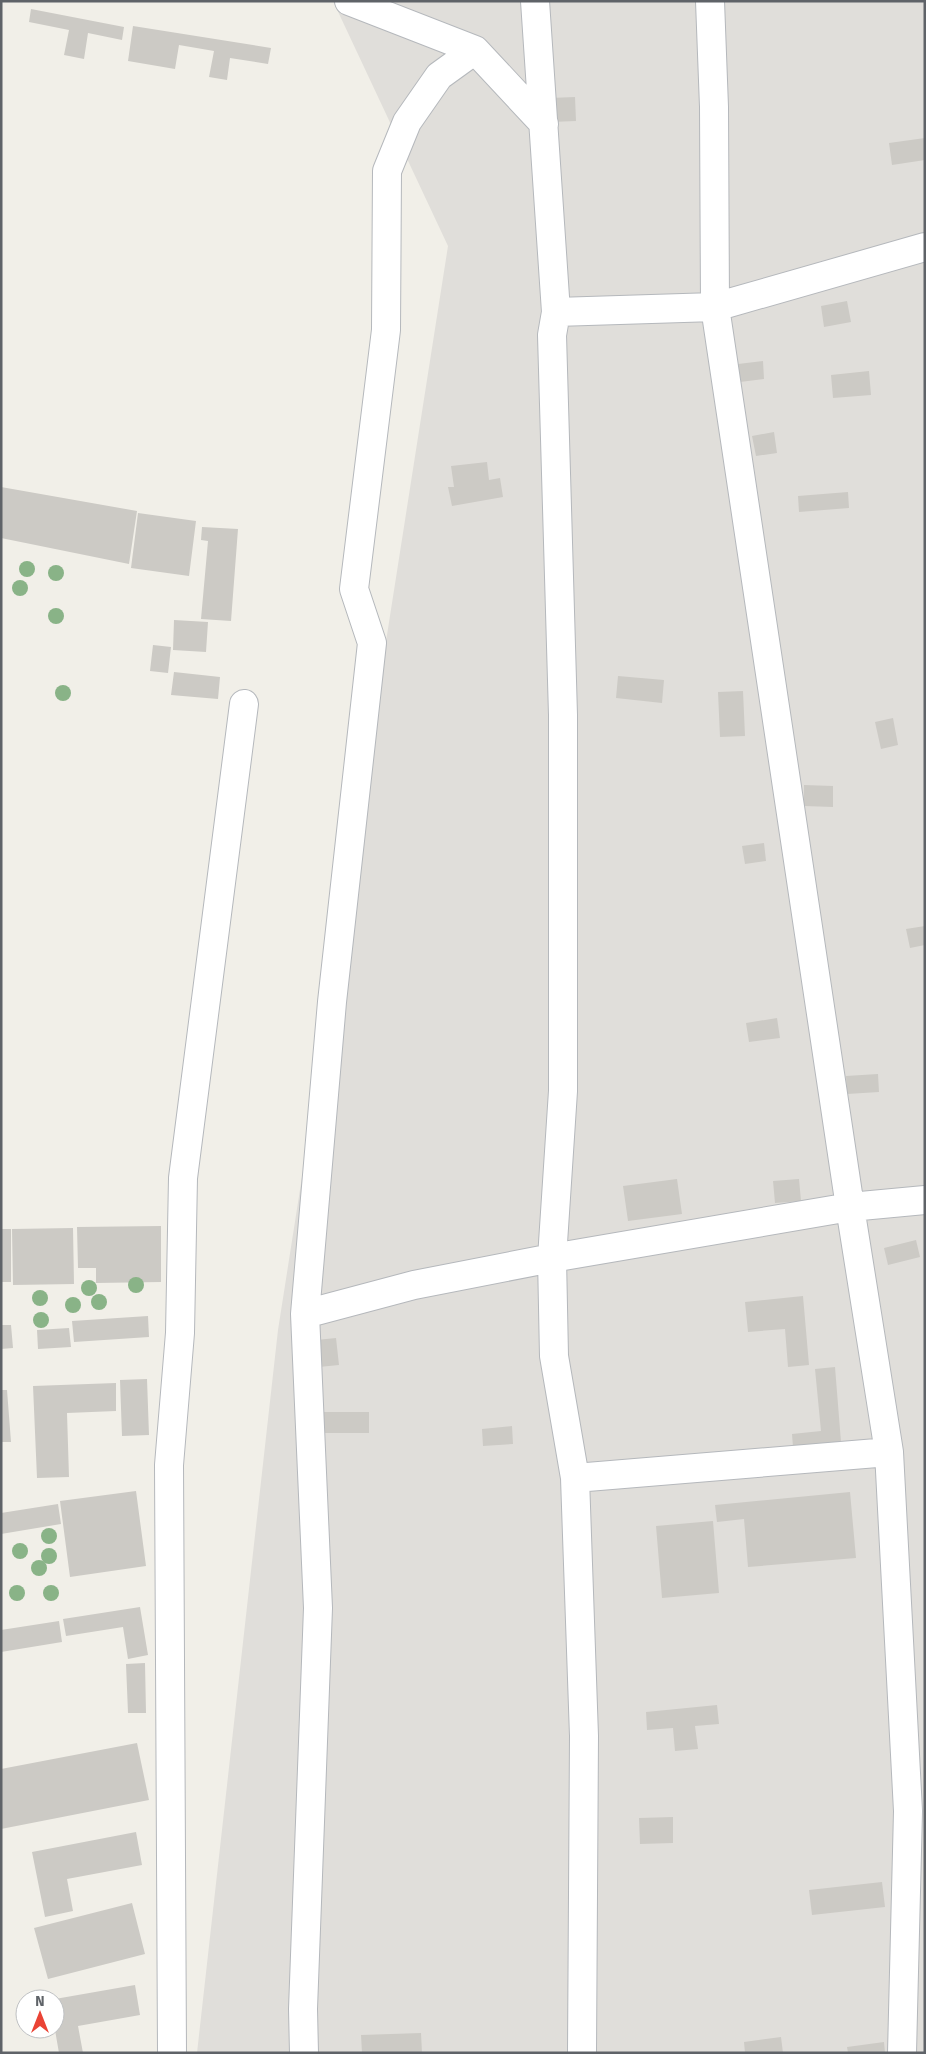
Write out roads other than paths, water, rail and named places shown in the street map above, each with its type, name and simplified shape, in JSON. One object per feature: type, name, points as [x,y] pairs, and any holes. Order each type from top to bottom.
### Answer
[{"type":"street","points":[[349,1],[475,50],[544,124]]},
{"type":"street","points":[[535,1],[556,312],[552,334],[563,715],[563,1091],[552,1258],[554,1356],[575,1478],[584,1736],[582,2053]]},
{"type":"street","points":[[710,1],[714,107],[715,307],[850,1207],[889,1452],[908,1811],[902,2053]]},
{"type":"street","points":[[304,2053],[303,2009],[318,1608],[306,1314],[332,1002],[372,643],[354,589],[386,330],[387,171],[407,122],[439,76],[475,50]]},
{"type":"street","points":[[556,312],[715,307],[925,247]]},
{"type":"street","points":[[172,2053],[169,1465],[180,1333],[183,1178],[244,704]]},
{"type":"street","points":[[306,1314],[414,1285],[552,1258],[850,1207],[925,1200]]},
{"type":"street","points":[[575,1478],[889,1452]]}]
